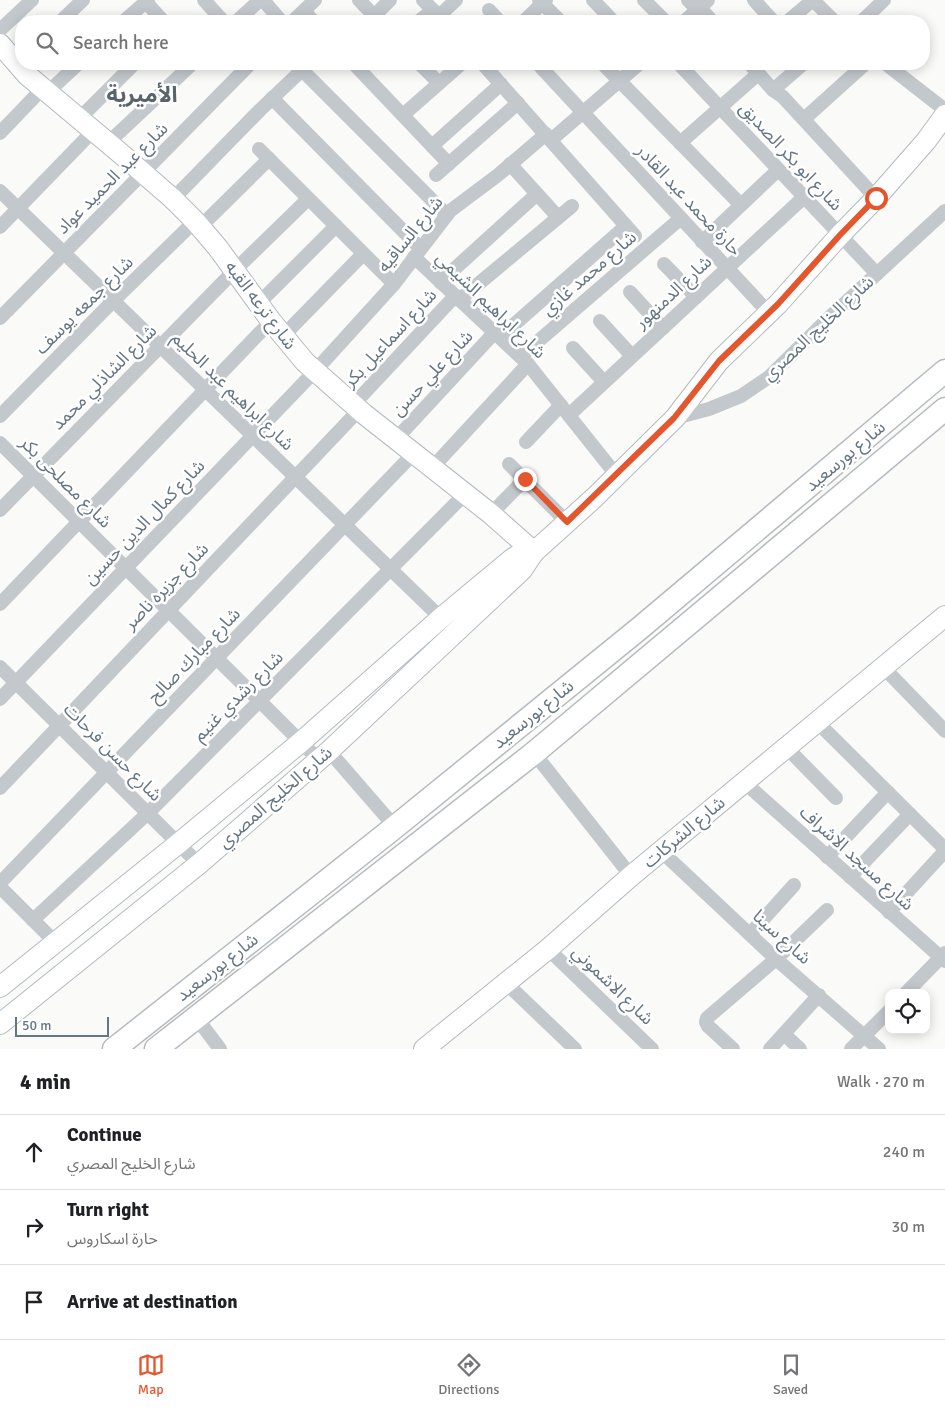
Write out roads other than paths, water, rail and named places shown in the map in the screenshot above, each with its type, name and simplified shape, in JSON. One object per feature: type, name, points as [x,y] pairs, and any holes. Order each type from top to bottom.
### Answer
[{"type":"main road","name":"شارع بورسعيد","points":[[114,1049],[640,628],[945,371]]},
{"type":"main road","name":"شارع بورسعيد","points":[[156,1049],[534,753],[945,410]]},
{"type":"street","points":[[21,15],[32,0]]},
{"type":"street","points":[[67,15],[83,0]]},
{"type":"street","points":[[204,0],[218,15]]},
{"type":"street","points":[[244,15],[261,0],[275,15]]},
{"type":"street","points":[[308,15],[315,0]]},
{"type":"street","points":[[358,0],[373,15]]},
{"type":"street","points":[[380,15],[390,0]]},
{"type":"street","points":[[435,12],[456,0]]},
{"type":"street","points":[[592,0],[607,15]]},
{"type":"street","points":[[644,0],[659,15]]},
{"type":"street","points":[[754,0],[767,15]]},
{"type":"street","points":[[795,15],[813,0],[828,15]]},
{"type":"street","points":[[530,15],[543,1],[555,15]]},
{"type":"street","points":[[129,15],[140,3],[155,15]]},
{"type":"street","points":[[867,15],[876,3]]},
{"type":"street","points":[[690,15],[698,4],[707,15]]},
{"type":"street","points":[[489,10],[494,15]]},
{"type":"street","points":[[1,43],[15,24]]},
{"type":"street","name":"شارع ترعه القبه","points":[[1,43],[15,57]]},
{"type":"street","name":"شارع ترعه القبه","points":[[24,70],[27,75],[173,199],[197,224],[277,329],[315,371],[396,440],[491,514],[534,552]]},
{"type":"street","points":[[0,133],[45,90],[70,70]]},
{"type":"street","points":[[94,130],[130,70]]},
{"type":"street","points":[[0,227],[94,130],[183,70]]},
{"type":"street","name":"شارع عبد الحميد عواد","points":[[0,318],[244,70]]},
{"type":"street","points":[[173,199],[272,98],[296,70]]},
{"type":"street","points":[[302,70],[447,214]]},
{"type":"street","points":[[366,70],[403,115],[449,164]]},
{"type":"street","points":[[426,70],[439,83]]},
{"type":"street","points":[[403,115],[454,70]]},
{"type":"street","points":[[488,70],[548,137]]},
{"type":"street","name":"حارة محمد عبد القادر","points":[[544,70],[768,313]]},
{"type":"street","points":[[609,70],[741,206]]},
{"type":"street","name":"شارع الساقيه","points":[[315,371],[394,284],[447,214],[510,164],[583,113],[632,70]]},
{"type":"street","name":"شارع ابو بكر الصديق","points":[[684,70],[877,274]]},
{"type":"street","points":[[680,143],[720,108],[753,70]]},
{"type":"street","points":[[755,70],[773,90],[783,96],[876,198]]},
{"type":"street","points":[[773,90],[796,70]]},
{"type":"street","points":[[804,119],[858,70]]},
{"type":"street","points":[[892,70],[943,123]]},
{"type":"street","points":[[432,146],[501,84]]},
{"type":"street","name":"شارع ابراهيم الشيمي","points":[[272,98],[417,253],[440,282],[524,360],[617,476]]},
{"type":"street","points":[[436,175],[518,103]]},
{"type":"street","name":"شارع الخليج المصري","points":[[0,1024],[199,864],[324,756],[522,570],[534,552],[617,476],[674,418],[719,361],[768,313],[876,198],[943,123]]},
{"type":"street","name":"شارع علي حسن","points":[[396,440],[497,334],[631,231],[548,137]]},
{"type":"street","name":"شارع جمعه يوسف","points":[[0,416],[113,301],[197,224],[264,154],[308,199]]},
{"type":"street","points":[[510,164],[558,217]]},
{"type":"street","points":[[702,242],[778,170]]},
{"type":"street","name":"شارع ابراهيم عبد الحليم","points":[[0,191],[441,618]]},
{"type":"street","points":[[440,282],[537,194]]},
{"type":"street","name":"شارع الدمنهور","points":[[526,442],[565,410],[604,382],[804,197]]},
{"type":"street","points":[[308,199],[394,284]]},
{"type":"street","name":"شارع الشاذلي محمد","points":[[0,510],[234,271],[308,199]]},
{"type":"street","name":"شارع اسماعيل بكر","points":[[356,407],[457,298],[572,206]]},
{"type":"street","name":"شارع الخليج المصري","points":[[674,418],[709,409],[741,396],[769,378],[831,316],[945,211]]},
{"type":"street","name":"شارع محمد غازي","points":[[432,468],[524,360],[681,218]]},
{"type":"street","points":[[258,304],[336,226]]},
{"type":"street","points":[[0,604],[206,390],[363,254]]},
{"type":"street","points":[[664,264],[696,297]]},
{"type":"street","points":[[630,292],[663,328]]},
{"type":"street","points":[[600,321],[632,356]]},
{"type":"street","points":[[574,348],[604,382]]},
{"type":"street","name":"شارع كمال الدين حسين","points":[[0,699],[315,371]]},
{"type":"street","name":"شارع جزيره ناصر","points":[[0,788],[295,477],[356,407]]},
{"type":"street","name":"شارع مصلحى بكر","points":[[0,443],[259,702],[301,742],[324,756],[395,826]]},
{"type":"street","name":"شارع مبارك صالح","points":[[0,885],[414,453]]},
{"type":"street","points":[[509,464],[567,522]]},
{"type":"street","points":[[491,514],[525,479]]},
{"type":"street","name":"شارع رشدي غنيم","points":[[33,920],[148,813],[465,494]]},
{"type":"street","name":"شارع الخليج المصري","points":[[1,985],[179,844],[301,742],[441,618],[512,559],[521,553],[534,552]]},
{"type":"street","name":"شارع الشركات","points":[[432,1047],[631,876],[786,747],[883,667],[942,625]]},
{"type":"street","name":"شارع حسن فرحات","points":[[0,667],[199,864]]},
{"type":"street","points":[[883,667],[945,731]]},
{"type":"street","points":[[817,722],[945,850],[889,912]]},
{"type":"street","points":[[786,747],[836,798]]},
{"type":"street","points":[[534,753],[631,876]]},
{"type":"street","name":"شارع مسجد الاشراف","points":[[744,782],[889,912],[944,957]]},
{"type":"street","points":[[827,856],[888,792]]},
{"type":"street","points":[[850,877],[910,814]]},
{"type":"street","name":"شارع سينا","points":[[661,851],[776,958],[879,1049]]},
{"type":"street","points":[[0,885],[55,942]]},
{"type":"street","points":[[750,934],[794,885]]},
{"type":"street","points":[[733,1049],[708,1026],[707,1018],[776,958],[827,910]]},
{"type":"street","name":"شارع الاشموني","points":[[548,949],[652,1049]]},
{"type":"street","points":[[910,989],[944,957]]},
{"type":"street","points":[[506,983],[575,1049]]},
{"type":"street","points":[[770,1049],[819,996]]},
{"type":"street","points":[[851,1049],[885,1014]]},
{"type":"street","points":[[196,1017],[220,1049]]},
{"type":"street","points":[[784,1034],[800,1049]]},
{"type":"district","name":"الأميرية","points":[[142,94]]}]
